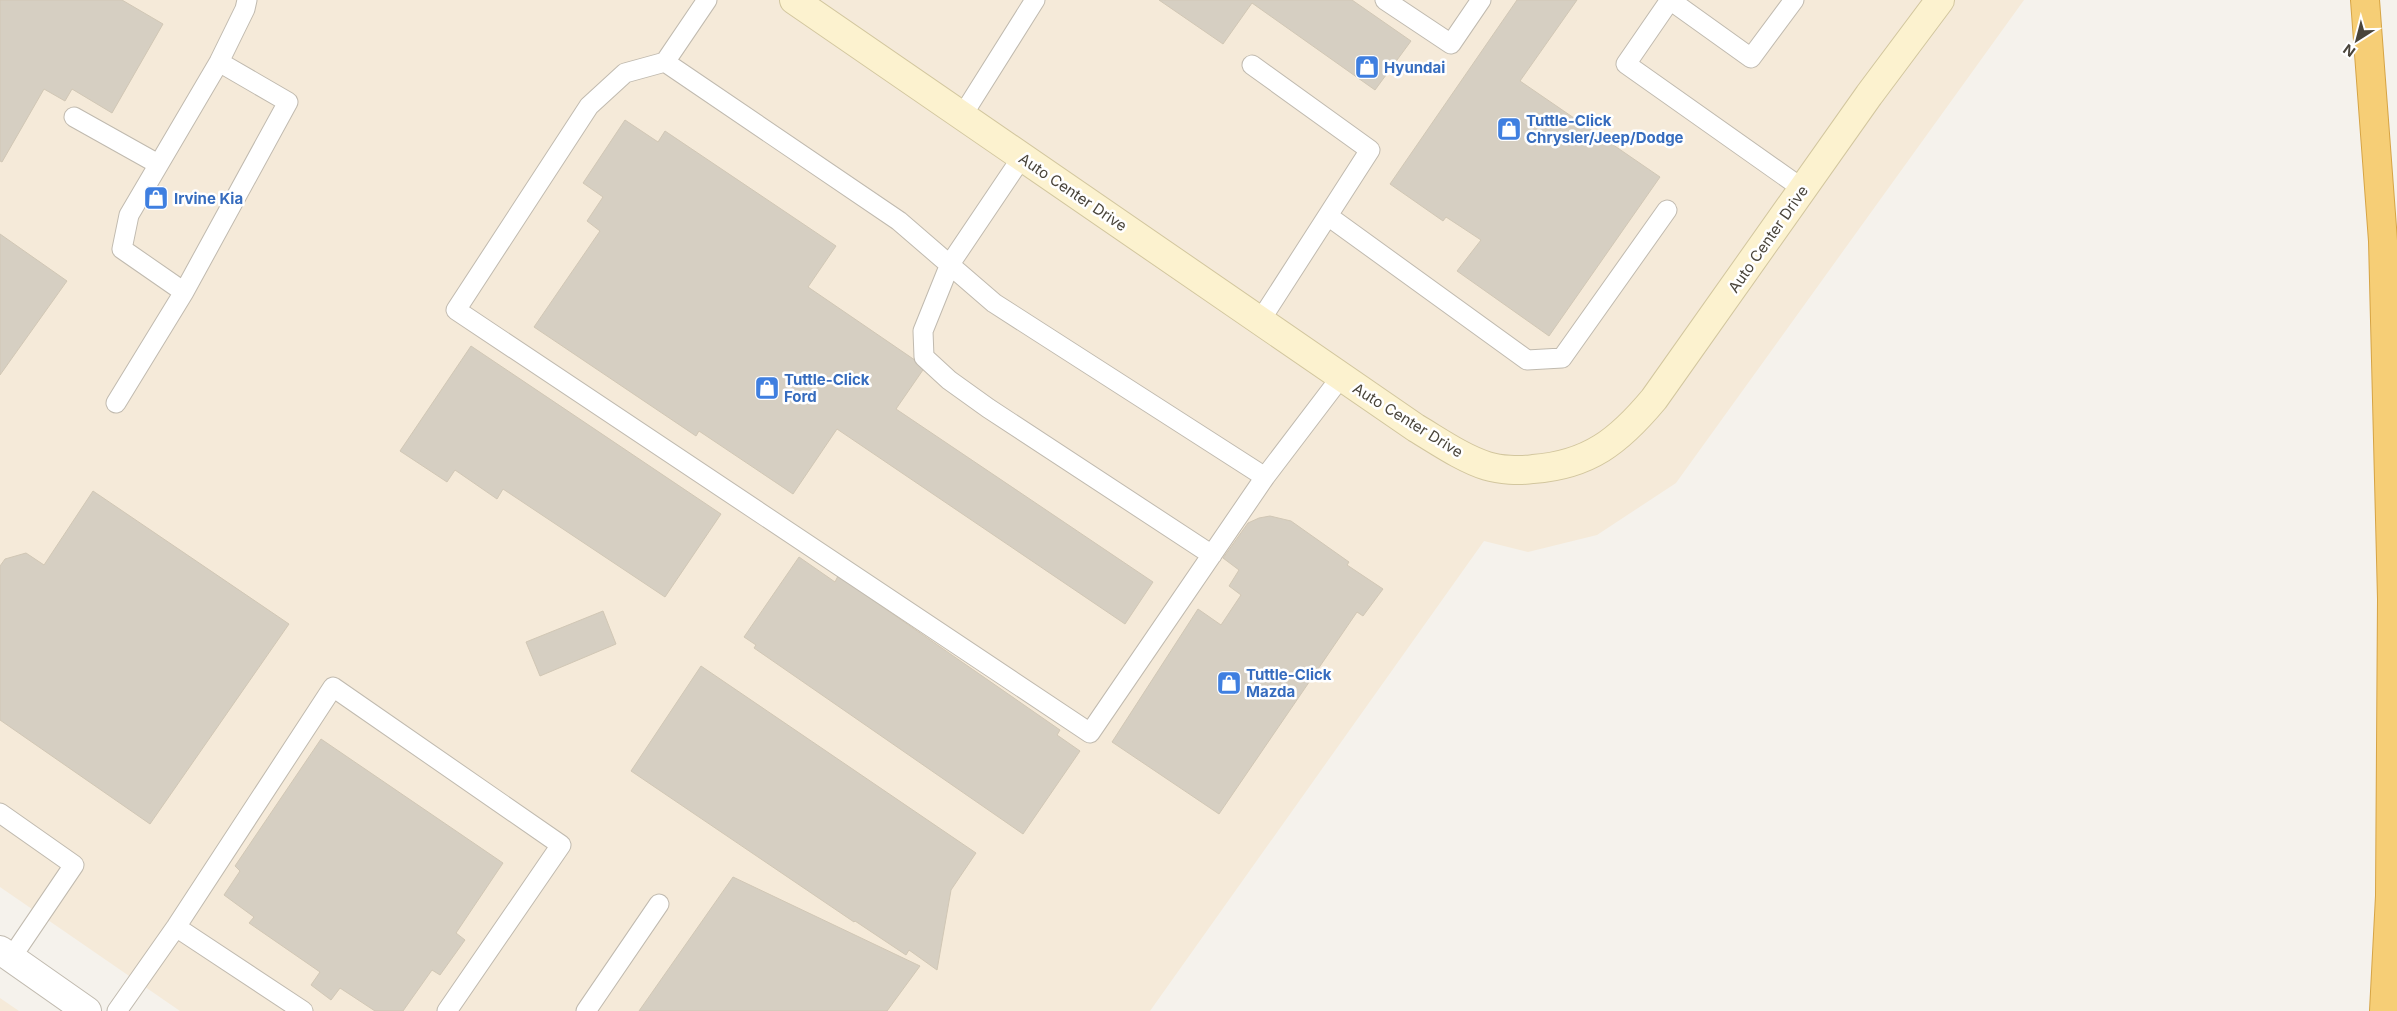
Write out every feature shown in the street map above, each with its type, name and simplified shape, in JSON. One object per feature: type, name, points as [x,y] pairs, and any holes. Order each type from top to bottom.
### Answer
[{"type":"highway","points":[[2365,0],[2383,241],[2392,599],[2390,896],[2384,1011]]},
{"type":"street","name":"Auto Center Drive","points":[[794,0],[1416,428],[1456,452],[1488,467],[1523,470],[1552,468],[1577,462],[1599,452],[1618,437],[1654,399],[1940,0]]},
{"type":"street","points":[[5,954],[87,1011]]},
{"type":"lane","points":[[184,292],[122,249],[129,215],[219,62],[245,9],[247,0]]},
{"type":"lane","points":[[707,0],[665,62],[625,73],[589,106],[456,310],[1090,733],[1265,477],[1341,377]]},
{"type":"lane","points":[[962,116],[1035,0]]},
{"type":"lane","points":[[1385,0],[1451,44],[1481,0]]},
{"type":"lane","points":[[1794,0],[1751,58],[1670,0],[1626,64],[1804,189]]},
{"type":"lane","points":[[116,403],[184,292],[288,102],[219,62]]},
{"type":"lane","points":[[665,62],[899,221],[994,303],[1265,477]]},
{"type":"lane","points":[[1252,65],[1370,150],[1260,321]]},
{"type":"lane","points":[[74,117],[158,164]]},
{"type":"lane","points":[[1022,157],[950,264],[922,331],[924,357],[949,380],[988,408],[1212,555]]},
{"type":"lane","points":[[1328,216],[1527,360],[1562,358],[1667,210]]},
{"type":"lane","points":[[116,1011],[176,927],[333,687],[561,845],[448,1011]]},
{"type":"lane","points":[[0,813],[74,865],[5,954]]},
{"type":"lane","points":[[586,1011],[659,904]]},
{"type":"lane","points":[[176,927],[303,1011]]},
{"type":"shaded area","points":[[0,0],[2024,0],[1676,483],[1597,535],[1528,552],[1484,541],[1150,1011],[180,1011],[0,887]]},
{"type":"shaded area","points":[[0,998],[19,1011],[0,1011]]},
{"type":"building","points":[[0,0],[122,0],[163,24],[112,113],[72,89],[65,101],[44,89],[2,162],[0,161]]},
{"type":"building","name":"Hyundai","points":[[1159,0],[1352,0],[1411,41],[1375,90],[1252,3],[1223,44]]},
{"type":"building","name":"Tuttle-Click Chrysler/Jeep/Dodge","points":[[1517,0],[1577,0],[1520,81],[1660,177],[1549,336],[1457,271],[1481,240],[1446,217],[1443,221],[1390,184]]},
{"type":"building","name":"Tuttle-Click Ford","points":[[625,120],[658,142],[665,131],[836,246],[808,287],[925,367],[896,409],[1153,582],[1125,624],[837,429],[793,494],[699,431],[696,436],[534,327],[600,231],[587,221],[603,197],[583,183]]},
{"type":"building","points":[[0,234],[67,281],[0,375]]},
{"type":"building","points":[[471,346],[721,514],[665,597],[503,489],[497,499],[455,470],[447,482],[400,451]]},
{"type":"building","points":[[93,491],[289,624],[150,824],[0,720],[0,566],[5,559],[26,553],[44,565]]},
{"type":"building","name":"Tuttle-Click Mazda","points":[[1270,516],[1291,521],[1349,562],[1347,565],[1383,589],[1363,616],[1357,612],[1219,814],[1112,742],[1198,609],[1221,625],[1241,595],[1229,586],[1239,570],[1223,558],[1248,523]]},
{"type":"building","points":[[799,557],[835,582],[838,576],[1060,730],[1057,735],[1080,751],[1023,834],[754,648],[756,645],[744,637]]},
{"type":"building","points":[[603,611],[616,644],[540,676],[526,642]]},
{"type":"building","points":[[701,666],[976,853],[951,890],[937,970],[909,950],[906,955],[854,922],[631,771]]},
{"type":"building","points":[[321,739],[503,863],[456,933],[465,940],[440,975],[432,970],[403,1011],[375,1011],[340,988],[331,1000],[311,985],[320,972],[249,923],[254,917],[224,895],[240,871],[235,866]]},
{"type":"building","points":[[733,877],[920,966],[887,1011],[639,1011]]},
{"type":"place","name":"Hyundai","points":[[1367,67]]},
{"type":"place","name":"Tuttle-Click Chrysler/Jeep/Dodge","points":[[1509,129]]},
{"type":"place","name":"Irvine Kia","points":[[156,198]]},
{"type":"place","name":"Tuttle-Click Ford","points":[[767,388]]},
{"type":"place","name":"Tuttle-Click Mazda","points":[[1229,683]]}]
